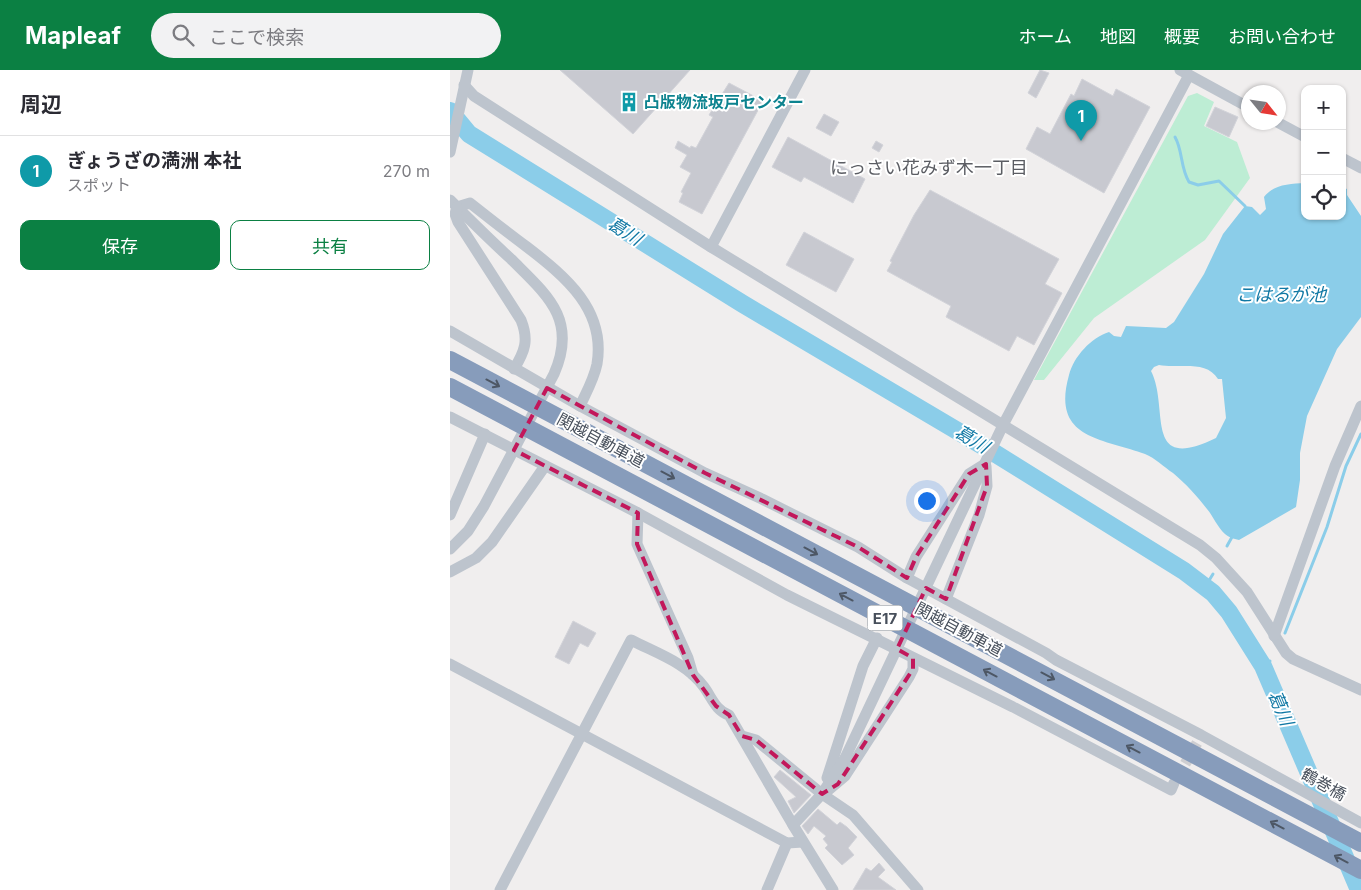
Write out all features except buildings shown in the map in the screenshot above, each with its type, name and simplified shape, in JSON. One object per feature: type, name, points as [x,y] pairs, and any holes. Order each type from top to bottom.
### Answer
[{"type":"highway","name":"関越自動車道","points":[[450,360],[1358,841]]},
{"type":"highway","name":"関越自動車道","points":[[450,388],[1361,870]]},
{"type":"street","points":[[450,152],[468,70]]},
{"type":"street","points":[[711,246],[805,70]]},
{"type":"street","points":[[822,794],[845,758],[986,462],[1185,72],[1241,103]]},
{"type":"street","points":[[464,85],[474,96],[1002,430],[1205,549],[1232,574],[1247,592],[1281,648],[1293,659],[1361,690]]},
{"type":"street","points":[[1286,127],[1301,135]]},
{"type":"street","points":[[1346,160],[1361,168]]},
{"type":"street","points":[[453,203],[458,222],[521,320],[526,331],[524,352],[514,369]]},
{"type":"street","points":[[450,549],[476,519],[515,448],[560,362],[563,341],[561,324],[555,308],[546,294],[453,203]]},
{"type":"street","points":[[453,203],[470,203],[560,272],[578,291],[585,302],[596,329],[598,348],[597,365],[592,381],[580,406]]},
{"type":"street","name":"鶴巻橋","points":[[450,331],[547,388],[705,474],[762,499],[858,547],[907,578],[1046,652],[1089,679],[1199,739],[1287,782],[1361,823]]},
{"type":"street","points":[[1274,636],[1335,466],[1361,406]]},
{"type":"street","points":[[450,416],[515,448],[545,466],[787,595],[1013,707],[1170,790],[1174,783]]},
{"type":"street","points":[[450,515],[484,434]]},
{"type":"street","points":[[907,578],[916,557],[969,474],[986,462]]},
{"type":"street","points":[[946,600],[958,572],[985,493],[987,486],[986,462]]},
{"type":"street","points":[[450,572],[476,558],[492,542],[545,466]]},
{"type":"street","points":[[638,514],[637,544],[688,658],[693,675]]},
{"type":"street","points":[[822,794],[864,666],[877,638]]},
{"type":"street","points":[[500,890],[631,640],[684,667],[693,675],[722,713],[729,715],[792,825],[834,890]]},
{"type":"street","points":[[792,825],[822,794],[845,776],[906,683],[914,669],[914,658]]},
{"type":"street","points":[[450,664],[787,843],[803,842]]},
{"type":"street","points":[[742,736],[756,740],[822,794],[853,815],[918,890]]},
{"type":"street","points":[[767,890],[787,843]]},
{"type":"highlighted area","points":[[547,388],[705,473],[858,547],[907,578],[916,557],[969,474],[986,464],[987,486],[946,599],[926,588],[897,649],[913,658],[913,669],[838,784],[822,794],[756,740],[742,736],[729,715],[716,706],[693,675],[637,544],[638,513],[514,450]]},
{"type":"green space","points":[[1197,93],[1214,102],[1204,126],[1237,142],[1250,178],[1205,240],[1094,318],[1044,380],[1034,380],[1188,96]]},
{"type":"water","name":"こはるが池","points":[[1301,184],[1301,220],[1346,220],[1347,189],[1347,195],[1361,216],[1361,317],[1337,349],[1307,416],[1300,453],[1300,480],[1296,507],[1239,540],[1225,534],[1191,490],[1156,460],[1145,454],[1097,439],[1074,424],[1067,412],[1065,396],[1071,368],[1090,343],[1109,332],[1114,336],[1121,337],[1126,326],[1166,328],[1174,322],[1204,274],[1223,234],[1245,206],[1252,207],[1260,215],[1266,209],[1264,197],[1273,189]],"holes":[[[1159,365],[1191,366],[1206,369],[1218,379],[1222,379],[1226,418],[1216,438],[1193,447],[1177,448],[1168,442],[1163,432],[1156,386],[1151,371]]]},
{"type":"waterway","name":"葛川","points":[[450,111],[469,134],[743,304],[988,449],[1184,571],[1213,593],[1229,612],[1263,666],[1359,890]]},
{"type":"waterway","points":[[1175,137],[1178,142],[1184,171],[1189,182],[1198,185],[1219,181],[1245,206]]},
{"type":"waterway","points":[[1285,633],[1327,527],[1346,466],[1361,434]]},
{"type":"waterway","points":[[1227,546],[1232,537]]},
{"type":"waterway","points":[[1205,587],[1213,574]]},
{"type":"waterway","points":[[1263,666],[1270,661]]},
{"type":"tunnel","points":[[1177,778],[1197,743]]},
{"type":"place","name":"凸版物流坂戸センター","points":[[629,102]]},
{"type":"place","name":"ぎょうざの満洲 本社","points":[[1081,141]]},
{"type":"district","name":"にっさい花みず木一丁目","points":[[929,167]]}]
